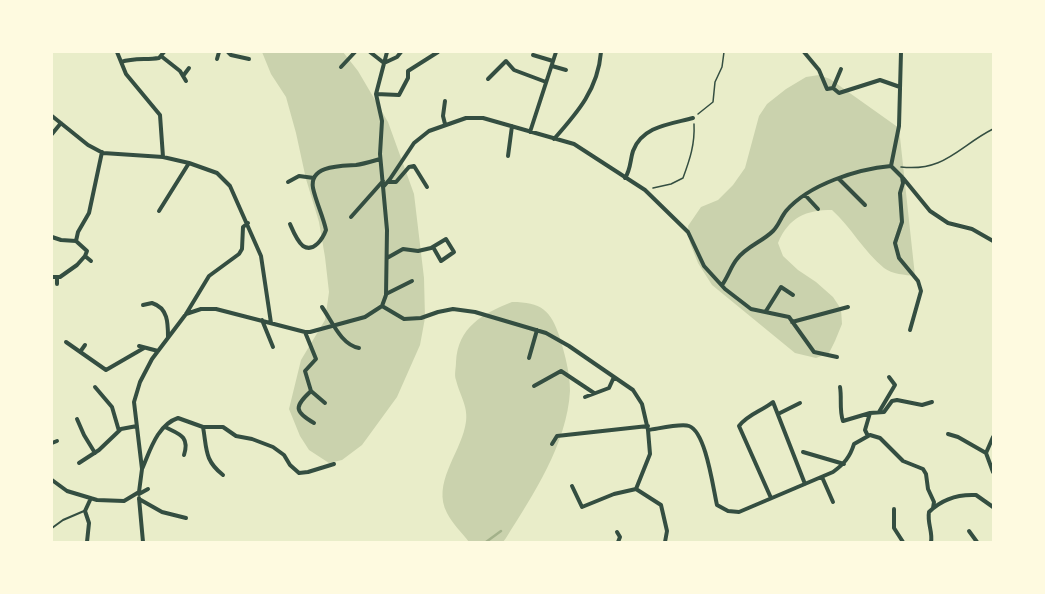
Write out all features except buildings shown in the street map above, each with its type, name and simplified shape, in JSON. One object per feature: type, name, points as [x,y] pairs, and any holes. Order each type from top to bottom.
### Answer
[{"type":"street","points":[[117,52],[126,74],[160,115],[163,157]]},
{"type":"street","points":[[217,59],[219,52]]},
{"type":"street","points":[[228,52],[231,55],[249,59]]},
{"type":"street","points":[[341,67],[355,52]]},
{"type":"street","points":[[370,52],[384,63]]},
{"type":"street","points":[[186,314],[201,309],[216,310],[262,320],[305,332],[364,317],[382,306],[386,294],[388,230],[380,159],[382,121],[376,94],[387,52]]},
{"type":"street","points":[[384,63],[398,56],[401,52]]},
{"type":"street","points":[[376,94],[399,95],[408,78],[408,71],[438,52]]},
{"type":"street","points":[[530,132],[556,52]]},
{"type":"street","points":[[554,139],[579,111],[585,97],[594,86],[600,67],[601,52]]},
{"type":"street","points":[[804,52],[819,70],[827,89],[833,88],[839,93],[880,80],[900,87]]},
{"type":"street","points":[[891,166],[899,126],[901,52]]},
{"type":"street","points":[[121,62],[133,58],[147,60],[159,58],[162,54],[186,81]]},
{"type":"street","points":[[533,55],[566,70]]},
{"type":"street","points":[[488,79],[506,62],[514,70],[546,82]]},
{"type":"street","points":[[183,76],[189,68]]},
{"type":"street","points":[[833,88],[841,69]]},
{"type":"street","points":[[445,101],[443,116],[445,124]]},
{"type":"street","points":[[52,116],[88,145],[102,152],[163,157],[189,163],[216,173],[224,179],[230,186],[248,223],[261,256],[272,323]]},
{"type":"street","points":[[388,182],[414,142],[429,130],[466,118],[483,118],[574,144],[645,190],[688,232],[704,266],[722,285],[751,309],[789,317],[814,352],[837,357]]},
{"type":"street","points":[[625,178],[629,172],[633,151],[639,139],[646,132],[693,118]]},
{"type":"street","points":[[52,134],[61,123]]},
{"type":"street","points":[[508,156],[512,126]]},
{"type":"street","points":[[76,241],[78,232],[89,213],[102,152]]},
{"type":"street","points":[[290,224],[295,235],[304,246],[310,248],[317,244],[324,237],[326,230],[313,187],[314,178],[317,173],[336,166],[358,165],[380,159]]},
{"type":"street","points":[[159,211],[189,163]]},
{"type":"street","points":[[351,217],[384,184],[388,182],[396,182],[409,167],[414,166],[427,188]]},
{"type":"street","points":[[891,166],[930,211],[948,223],[972,229],[993,241]]},
{"type":"street","points":[[722,285],[736,259],[747,248],[766,238],[776,228],[785,211],[805,195],[818,188],[858,172],[891,166]]},
{"type":"street","points":[[288,182],[299,176],[314,178]]},
{"type":"street","points":[[902,177],[903,183],[900,193],[902,222],[895,242],[899,258],[918,281],[921,291],[910,330]]},
{"type":"street","points":[[838,180],[865,205]]},
{"type":"street","points":[[805,195],[818,209]]},
{"type":"street","points":[[143,542],[139,495],[142,469],[134,402],[140,382],[158,351],[186,314],[209,276],[239,254],[242,249],[243,227],[248,223]]},
{"type":"street","points":[[52,237],[61,240],[76,241],[87,251],[85,256],[60,277],[54,277],[57,284]]},
{"type":"street","points":[[387,258],[403,249],[418,251],[433,247],[446,239],[454,252],[440,261],[433,247]]},
{"type":"street","points":[[85,256],[91,261]]},
{"type":"street","points":[[386,294],[412,281]]},
{"type":"street","points":[[766,311],[781,287],[792,295]]},
{"type":"street","points":[[143,305],[152,303],[162,310],[167,318],[168,337]]},
{"type":"street","points":[[382,306],[404,319],[421,318],[438,312],[453,310],[475,312],[546,332],[633,390],[642,404],[648,428],[650,454],[636,489]]},
{"type":"street","points":[[322,307],[332,326],[352,347],[360,348]]},
{"type":"street","points":[[792,322],[848,307]]},
{"type":"street","points":[[262,320],[273,347]]},
{"type":"street","points":[[528,358],[537,330]]},
{"type":"street","points":[[305,332],[316,359],[305,371],[311,391],[325,403]]},
{"type":"street","points":[[66,342],[106,370],[144,348]]},
{"type":"street","points":[[80,352],[85,345]]},
{"type":"street","points":[[140,346],[158,351]]},
{"type":"street","points":[[534,386],[561,371],[594,393]]},
{"type":"street","points":[[585,397],[609,388],[614,377]]},
{"type":"street","points":[[879,412],[895,385],[890,377]]},
{"type":"street","points":[[95,387],[112,408],[118,431]]},
{"type":"street","points":[[840,387],[842,399],[840,413],[843,420],[870,413],[884,412],[892,401],[897,400],[922,405],[932,402]]},
{"type":"street","points":[[311,391],[298,402],[298,407],[307,419],[314,423]]},
{"type":"street","points":[[771,498],[739,426],[745,418],[765,409],[773,402],[805,484]]},
{"type":"street","points":[[778,414],[800,403]]},
{"type":"street","points":[[868,436],[865,430],[870,413]]},
{"type":"street","points":[[142,469],[156,438],[165,427],[178,418],[203,427],[223,427],[236,436],[252,439],[273,447],[284,455],[290,465],[299,473],[308,472],[334,464]]},
{"type":"street","points":[[77,419],[94,453]]},
{"type":"street","points":[[552,444],[557,436],[688,425],[697,431],[707,456],[717,505],[728,511],[739,512],[834,472],[844,464],[851,454],[854,444],[868,436],[880,438],[902,461],[922,469],[926,474],[928,489],[934,502],[933,508]]},
{"type":"street","points":[[78,463],[94,453],[118,431],[137,426]]},
{"type":"street","points":[[165,427],[182,436],[185,440],[187,447],[184,455]]},
{"type":"street","points":[[203,427],[208,459],[212,466],[223,475]]},
{"type":"street","points":[[948,434],[958,437],[986,453],[993,472]]},
{"type":"street","points":[[986,453],[993,437]]},
{"type":"street","points":[[52,443],[57,441]]},
{"type":"street","points":[[803,452],[844,464]]},
{"type":"street","points":[[822,477],[833,502]]},
{"type":"street","points":[[52,480],[67,491],[91,498],[124,501],[148,490]]},
{"type":"street","points":[[572,486],[582,507],[614,494],[636,489],[661,505],[667,531],[665,542]]},
{"type":"street","points":[[931,542],[932,536],[928,520],[929,512],[951,497],[971,494],[976,495],[993,507]]},
{"type":"street","points":[[139,495],[162,512],[186,518]]},
{"type":"street","points":[[87,542],[89,523],[85,511],[91,498]]},
{"type":"street","points":[[894,509],[894,528],[903,542]]},
{"type":"street","points":[[969,531],[977,542]]},
{"type":"street","points":[[617,532],[620,537],[618,542]]},
{"type":"lane","points":[[52,528],[63,520],[85,511]]},
{"type":"path","points":[[645,190],[671,184],[683,178],[692,156],[694,140],[693,118],[713,102],[715,82],[722,67],[724,52]]},
{"type":"path","points":[[891,166],[916,169],[930,166],[958,153],[993,130]]},
{"type":"green space","points":[[262,52],[343,52],[358,71],[388,122],[414,194],[424,278],[425,318],[420,345],[397,397],[362,445],[342,460],[329,463],[309,450],[300,436],[289,409],[301,360],[325,320],[329,292],[319,222],[306,179],[286,97],[271,74]]},
{"type":"green space","points":[[819,75],[830,79],[899,128],[915,276],[895,273],[884,268],[870,255],[832,210],[823,210],[806,214],[793,221],[782,234],[778,243],[783,256],[798,270],[816,282],[833,297],[841,309],[842,324],[829,353],[816,358],[795,353],[712,285],[698,263],[690,243],[688,226],[701,207],[718,200],[733,185],[745,168],[759,116],[767,104],[786,89],[806,77]]},
{"type":"green space","points":[[512,302],[522,302],[538,306],[549,314],[557,328],[565,357],[570,384],[567,411],[563,430],[547,468],[506,538],[503,542],[469,542],[449,517],[443,502],[445,480],[462,438],[466,420],[464,403],[455,376],[458,350],[461,340],[474,323],[491,312]]},
{"type":"waterway","points":[[486,542],[501,531]]}]
